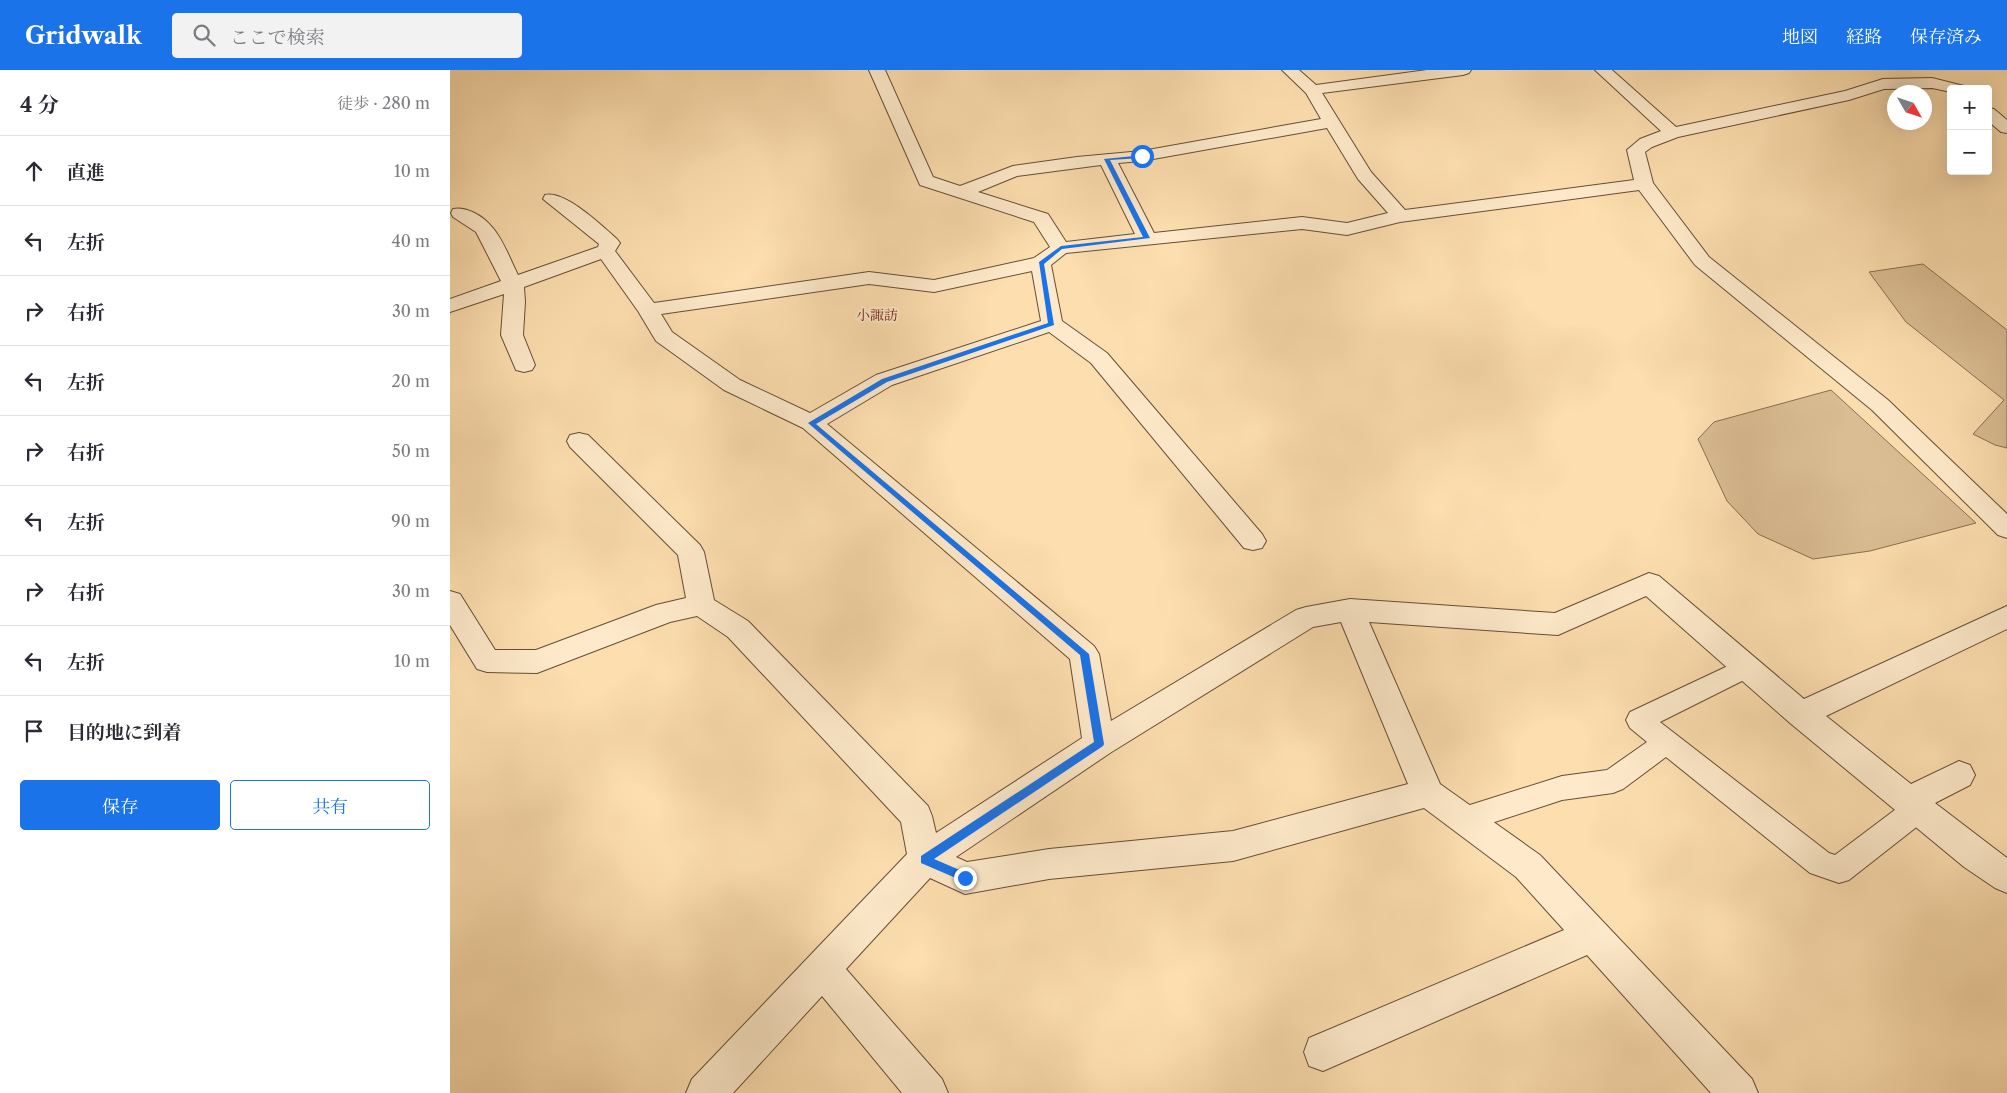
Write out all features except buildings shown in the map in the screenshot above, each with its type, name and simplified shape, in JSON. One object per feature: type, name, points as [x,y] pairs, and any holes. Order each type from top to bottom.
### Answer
[{"type":"street","points":[[877,70],[926,181],[1041,218],[1061,248]]},
{"type":"street","points":[[1290,70],[1312,90],[1364,175],[1400,216]]},
{"type":"street","points":[[1312,90],[1463,70]]},
{"type":"street","points":[[1603,70],[1673,133]]},
{"type":"street","points":[[1947,86],[1932,83],[1875,80],[1849,95],[1673,133],[1646,143],[1636,150],[1644,184],[1702,261],[1880,405],[2007,529]]},
{"type":"street","points":[[1992,109],[2007,107]]},
{"type":"street","points":[[1992,116],[2007,128]]},
{"type":"street","points":[[961,192],[1013,171],[1142,156],[1331,122]]},
{"type":"street","points":[[1107,159],[1147,238]]},
{"type":"street","points":[[648,310],[869,278],[934,286],[1041,263],[1061,248],[1302,223],[1347,229],[1400,216],[1644,184]]},
{"type":"street","points":[[450,306],[605,251],[610,243],[585,222],[552,199]]},
{"type":"street","points":[[460,214],[484,229],[513,284],[515,302],[512,335],[524,365]]},
{"type":"street","points":[[605,251],[648,310],[664,336],[732,385],[811,423],[1084,654],[1099,744]]},
{"type":"street","points":[[1041,263],[1052,324],[1099,358],[1253,541]]},
{"type":"street","points":[[811,423],[884,380],[1052,324]]},
{"type":"street","points":[[579,441],[691,552],[701,605]]},
{"type":"street","points":[[706,1093],[925,859],[1099,744],[1306,618],[1350,610],[1558,624],[1649,583],[1801,714],[1976,856],[2007,877]]},
{"type":"street","points":[[450,601],[487,661],[537,662],[666,612],[701,605],[738,629],[916,816],[925,859]]},
{"type":"street","points":[[1350,610],[1428,793],[1528,866],[1738,1093]]},
{"type":"street","points":[[1801,714],[2007,618]]},
{"type":"street","points":[[1913,805],[1959,775]]},
{"type":"street","points":[[925,859],[965,878],[1049,864],[1233,846],[1428,793]]},
{"type":"street","points":[[1324,1052],[1592,935]]},
{"type":"street","points":[[822,968],[928,1093]]},
{"type":"lane","points":[[1747,667],[1639,720],[1820,864],[1839,870],[1913,805]]},
{"type":"lane","points":[[1464,819],[1562,788],[1613,781],[1667,742]]},
{"type":"shaded area","points":[[1923,264],[2007,330],[2007,448],[1995,445],[1973,434],[2004,400],[1906,322],[1869,272]]},
{"type":"shaded area","points":[[1831,390],[1976,523],[1870,551],[1813,559],[1758,534],[1727,501],[1698,439],[1714,422]]},
{"type":"district","name":"小諏訪","points":[[877,315]]},
{"type":"route","points":[[965,878],[925,859],[1099,744],[1084,654],[811,423],[884,380],[1052,324],[1041,263],[1061,248],[1147,238],[1107,159],[1142,156]]}]
